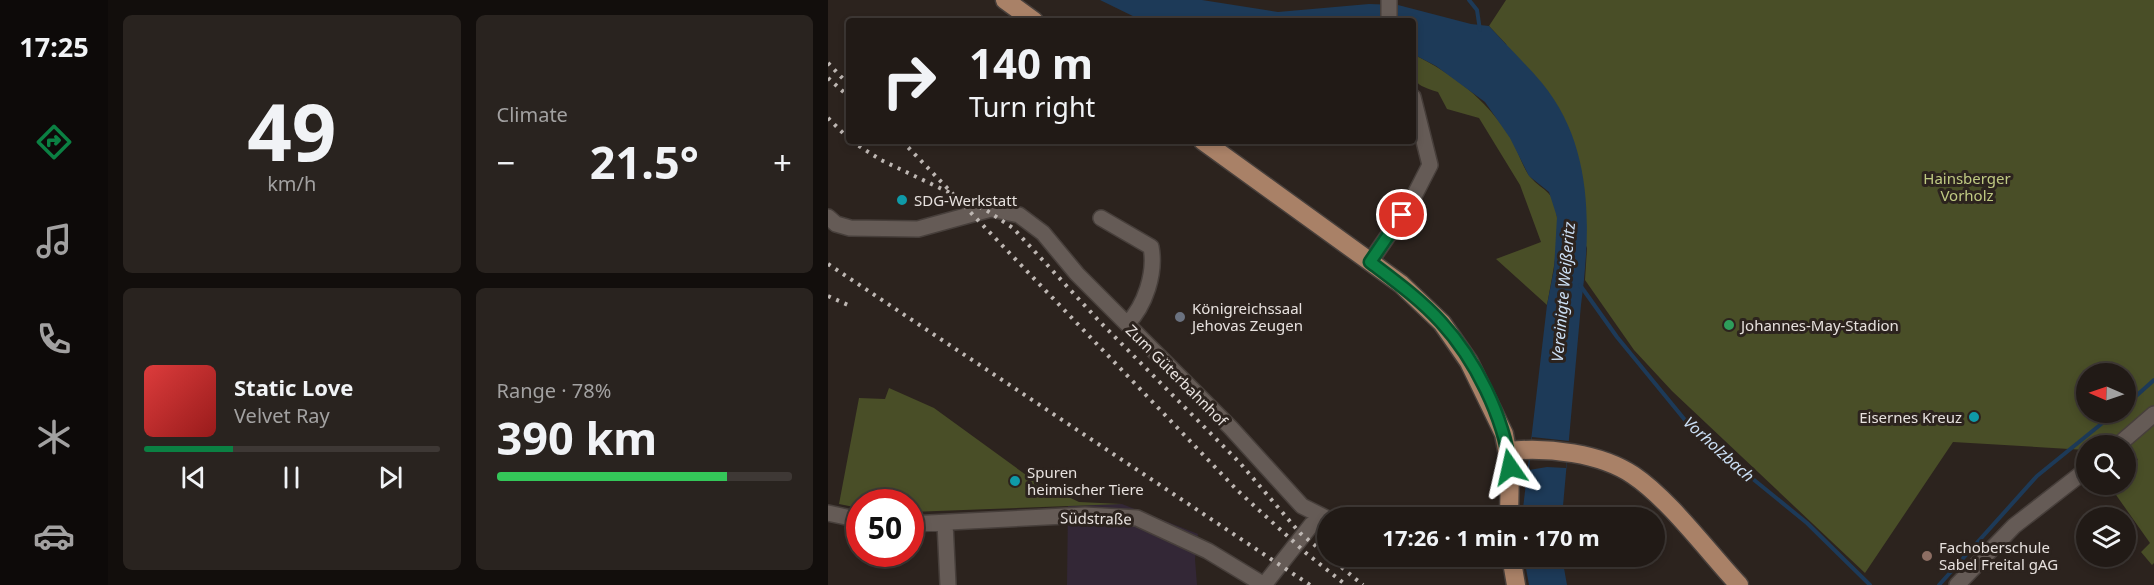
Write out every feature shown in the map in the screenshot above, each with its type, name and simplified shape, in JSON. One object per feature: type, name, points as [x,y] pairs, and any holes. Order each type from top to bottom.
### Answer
[{"type":"main road","points":[[1005,0],[1030,18]]},
{"type":"main road","points":[[1207,144],[1409,292],[1454,338],[1486,393],[1508,452],[1509,507]]},
{"type":"main road","points":[[1508,452],[1532,450],[1567,454],[1605,462],[1634,476],[1662,500],[1739,585]]},
{"type":"main road","points":[[1513,567],[1516,585]]},
{"type":"street","points":[[1389,0],[1389,18]]},
{"type":"street","points":[[1370,262],[1412,202],[1430,165],[1416,108]]},
{"type":"street","name":"Zum Güterbahnhof","points":[[828,217],[836,224],[850,228],[918,229],[986,210],[1002,209],[1019,215],[1032,223],[1126,324],[1231,428],[1302,506],[1317,514]]},
{"type":"street","points":[[1101,218],[1150,247],[1153,260],[1148,287],[1137,314],[1126,324]]},
{"type":"street","points":[[2130,435],[2154,414]]},
{"type":"street","points":[[1957,585],[2014,526],[2076,478]]},
{"type":"street","points":[[828,513],[846,517]]},
{"type":"street","name":"Südstraße","points":[[924,524],[1085,515],[1137,519],[1208,551],[1264,585]]},
{"type":"street","points":[[1264,585],[1312,524],[1317,522]]},
{"type":"street","points":[[945,523],[948,585]]},
{"type":"shaded area","points":[[1122,504],[1198,534],[1195,559],[1197,585],[1067,585],[1068,505]]},
{"type":"green space","name":"Hainsberger Vorholz","points":[[1506,0],[2154,0],[2154,563],[2152,565],[2141,552],[2150,543],[2136,523],[2136,507],[2125,507],[2116,495],[2136,495],[2136,461],[2138,460],[2136,435],[2076,435],[2076,449],[1953,442],[1865,573],[1672,391],[1634,350],[1585,280],[1587,248],[1506,44],[1489,26]]},
{"type":"green space","points":[[1416,56],[1442,70],[1468,89],[1500,123],[1510,137],[1528,174],[1554,201],[1557,240],[1547,305],[1496,259],[1541,242],[1520,185],[1479,118],[1447,109],[1438,92],[1416,81]]},
{"type":"green space","points":[[889,388],[934,408],[1033,480],[1079,502],[1122,504],[924,512],[924,489],[846,489],[846,505],[839,504],[859,398],[885,399]]},
{"type":"water","name":"Vereinigte Weißeritz","points":[[1100,0],[1202,0],[1278,12],[1369,4],[1398,5],[1471,24],[1489,26],[1536,76],[1559,108],[1571,134],[1580,161],[1587,218],[1584,276],[1563,507],[1523,507],[1547,305],[1554,269],[1557,217],[1549,192],[1529,176],[1510,138],[1485,102],[1436,66],[1416,56],[1416,18],[1137,18]]},
{"type":"water","points":[[1526,567],[1564,567],[1567,585],[1529,585]]},
{"type":"pier","points":[[1532,437],[1569,441],[1566,468],[1547,467],[1529,470]]},
{"type":"waterway","points":[[1469,0],[1477,10],[1480,30]]},
{"type":"waterway","name":"Vorholzbach","points":[[1580,285],[1617,337],[1694,431],[1807,523],[1870,585]]},
{"type":"waterway","name":"Vorholzbach","points":[[2136,396],[2154,380]]},
{"type":"waterway","name":"Vorholzbach","points":[[1939,585],[2037,476],[2102,423]]},
{"type":"railway","points":[[828,63],[846,82]]},
{"type":"railway","points":[[828,78],[846,94]]},
{"type":"railway","points":[[828,118],[846,136]]},
{"type":"railway","points":[[856,144],[881,160],[986,210],[1013,228],[1100,322],[1240,463],[1300,533],[1363,585]]},
{"type":"railway","points":[[905,144],[1238,491],[1306,553],[1346,585]]},
{"type":"railway","points":[[828,264],[1310,585]]},
{"type":"railway","points":[[828,296],[848,305]]},
{"type":"place","name":"SDG-Werkstatt","points":[[902,200]]},
{"type":"place","name":"Königreichssaal Jehovas Zeugen","points":[[1180,317]]},
{"type":"place","name":"Johannes-May-Stadion","points":[[1729,325]]},
{"type":"place","name":"Eisernes Kreuz","points":[[1974,417]]},
{"type":"place","name":"Spuren heimischer Tiere","points":[[1015,481]]},
{"type":"place","name":"Fachoberschule Sabel Freital gAG","points":[[1927,556]]},
{"type":"route","points":[[1402,215],[1370,262],[1401,284],[1442,323],[1454,338],[1486,393],[1497,417],[1504,434],[1510,467]]}]
